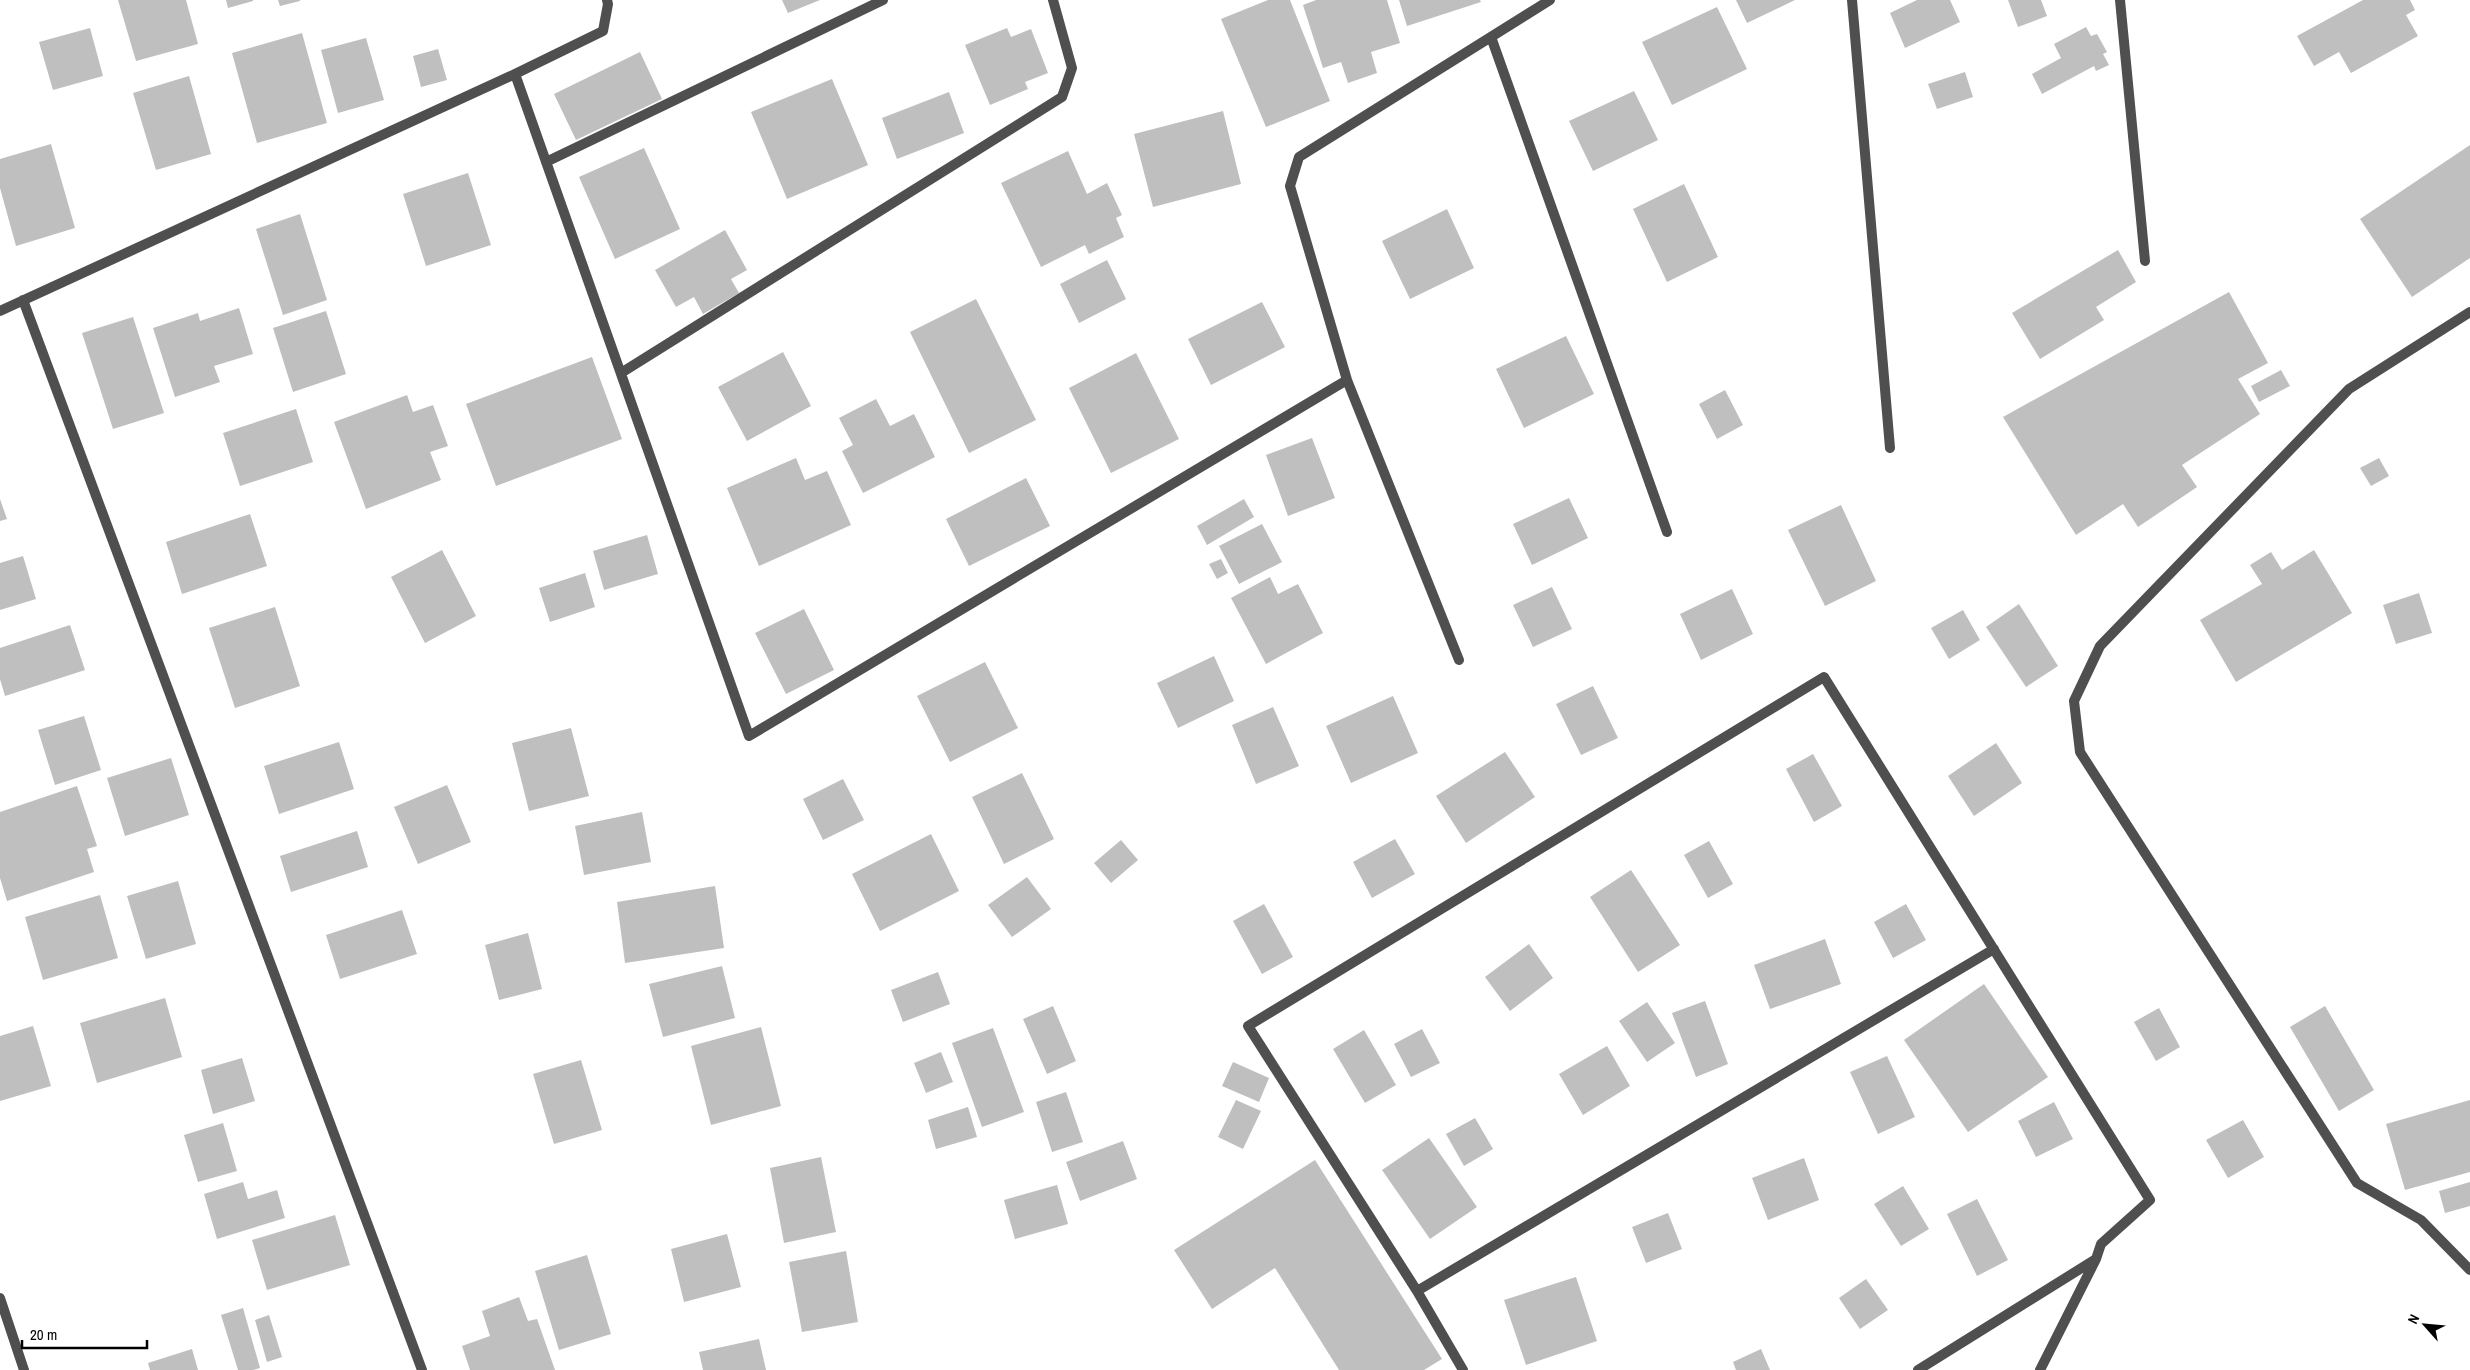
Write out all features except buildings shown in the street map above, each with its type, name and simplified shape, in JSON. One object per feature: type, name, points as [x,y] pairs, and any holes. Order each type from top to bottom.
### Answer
[{"type":"street","points":[[0,311],[515,74],[603,31],[608,4],[607,0]]},
{"type":"street","points":[[546,162],[882,0]]},
{"type":"street","points":[[621,373],[1062,98],[1072,68],[1053,0]]},
{"type":"street","points":[[1459,660],[1347,380],[1290,186],[1299,156],[1550,0]]},
{"type":"street","points":[[1852,0],[1890,448]]},
{"type":"street","points":[[2120,0],[2145,261]]},
{"type":"street","points":[[1491,37],[1666,532]]},
{"type":"street","points":[[515,74],[749,736],[1347,380]]},
{"type":"street","points":[[23,300],[422,1370]]},
{"type":"street","points":[[2470,312],[2349,388],[2100,646],[2074,701],[2080,752],[2357,1183],[2421,1220],[2470,1270]]},
{"type":"street","points":[[1463,1370],[1417,1291],[1248,1026],[1824,677],[2150,1200],[2101,1244],[2096,1259],[2040,1370]]},
{"type":"street","points":[[1417,1291],[1994,949]]},
{"type":"street","points":[[1918,1370],[2096,1259]]},
{"type":"street","points":[[0,1298],[24,1370]]}]
